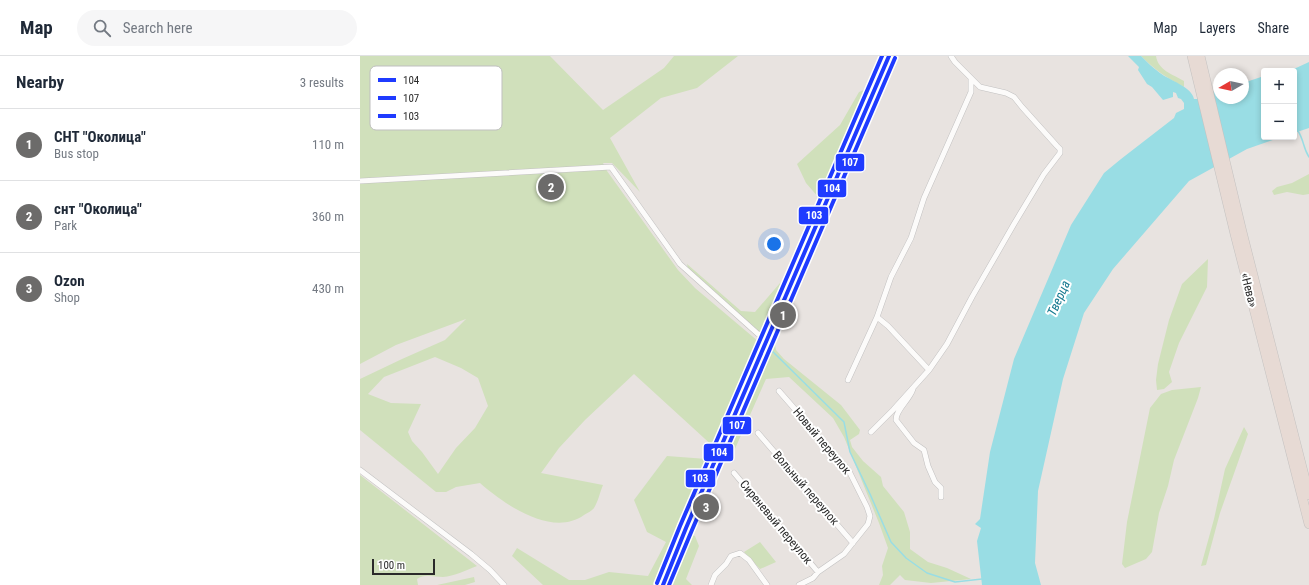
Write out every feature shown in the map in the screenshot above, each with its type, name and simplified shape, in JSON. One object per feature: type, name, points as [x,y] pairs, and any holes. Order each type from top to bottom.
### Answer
[{"type":"highway","name":"«Нева»","points":[[1195,56],[1309,524]]},
{"type":"highway","name":"«Нева»","points":[[1229,193],[1309,495]]},
{"type":"main road","points":[[663,585],[686,528],[889,56]]},
{"type":"street","points":[[870,432],[893,410],[929,370],[947,344],[1014,224],[1044,174],[1060,153],[1060,149],[1014,97],[1006,93],[980,87],[951,56]]},
{"type":"street","points":[[848,380],[877,317],[891,277],[911,238],[924,198],[971,92],[971,79]]},
{"type":"street","points":[[360,181],[611,167],[680,264],[753,329],[767,339]]},
{"type":"street","points":[[877,317],[888,326],[929,370]]},
{"type":"street","points":[[913,387],[910,397],[897,413],[896,420],[914,443],[924,450],[928,466],[935,482],[940,488],[941,498]]},
{"type":"street","name":"Новый переулок","points":[[779,391],[849,471],[867,507],[870,516],[868,524],[853,543]]},
{"type":"street","name":"Вольный переулок","points":[[758,433],[853,543]]},
{"type":"street","points":[[360,470],[486,566],[504,585]]},
{"type":"street","name":"Сиреневый переулок","points":[[734,473],[818,572]]},
{"type":"street","points":[[799,585],[809,583],[818,572],[844,554],[853,543]]},
{"type":"street","points":[[711,585],[715,574],[732,556],[740,553],[749,560],[767,585]]},
{"type":"green space","points":[[360,56],[550,56],[603,110],[664,68],[674,56],[738,56],[697,88],[661,98],[610,138],[640,192],[612,163],[603,163],[607,171],[678,270],[695,288],[759,342],[716,449],[634,374],[585,420],[559,448],[541,473],[603,485],[597,503],[591,511],[571,521],[558,523],[543,521],[529,516],[502,500],[480,483],[456,487],[446,492],[436,492],[360,430],[360,379],[445,340],[466,319],[396,345],[360,364]],"holes":[[[435,357],[461,368],[478,378],[488,406],[475,428],[456,448],[438,474],[412,441],[408,432],[421,404],[391,403],[368,394],[384,377]]]},
{"type":"green space","points":[[1141,56],[1156,56],[1157,61],[1163,68],[1170,74],[1184,81],[1184,87],[1172,81]]},
{"type":"green space","points":[[869,88],[819,198],[806,183],[797,164],[840,125],[859,92]]},
{"type":"green space","points":[[1309,174],[1309,194],[1303,195],[1287,192],[1274,195],[1272,191],[1277,187],[1292,183]]},
{"type":"green space","points":[[1208,259],[1207,287],[1179,343],[1169,372],[1172,382],[1164,389],[1157,390],[1156,380],[1158,364],[1169,320],[1182,284]]},
{"type":"green space","points":[[687,264],[741,311],[755,312],[780,283],[783,289],[767,330],[760,333],[688,269]]},
{"type":"green space","points":[[781,319],[783,319],[775,345],[776,350],[784,359],[841,405],[860,430],[859,434],[850,440],[852,447],[863,461],[881,477],[883,486],[904,512],[910,532],[910,549],[928,562],[947,568],[971,579],[931,583],[905,580],[900,575],[890,585],[879,585],[883,575],[882,566],[888,548],[844,437],[833,418],[789,377],[766,379],[734,451],[729,452],[725,446]]},
{"type":"green space","points":[[1201,387],[1174,460],[1168,486],[1159,513],[1152,552],[1146,559],[1125,568],[1122,564],[1127,522],[1150,408],[1161,394],[1172,390]]},
{"type":"green space","points":[[1244,427],[1248,434],[1220,513],[1206,565],[1201,566],[1214,519],[1225,469]]},
{"type":"green space","points":[[667,456],[707,459],[653,585],[543,585],[512,556],[517,548],[569,580],[585,580],[609,572],[648,576],[666,542],[647,532],[634,500]]},
{"type":"green space","points":[[360,475],[477,566],[460,573],[443,577],[423,576],[417,579],[418,585],[360,585]]},
{"type":"green space","points":[[688,533],[695,536],[699,546],[686,579],[692,585],[666,585]]},
{"type":"green space","points":[[760,542],[776,562],[760,569],[744,552]]},
{"type":"green space","points":[[474,577],[475,582],[465,585],[437,585]]},
{"type":"water","name":"Тверца","points":[[1128,56],[1141,56],[1164,76],[1185,87],[1194,99],[1213,92],[1213,104],[1249,104],[1249,81],[1261,77],[1261,140],[1272,140],[1247,149],[1189,181],[1113,269],[1084,313],[1063,379],[1038,491],[1035,563],[1041,585],[982,585],[977,541],[981,528],[975,524],[980,519],[990,452],[1014,359],[1071,225],[1104,173],[1174,118],[1176,113],[1184,109],[1184,103],[1178,98],[1176,93],[1173,92],[1173,97],[1163,100],[1152,87],[1147,84],[1138,70],[1139,67]]},
{"type":"water","points":[[1309,62],[1309,128],[1297,132],[1297,68]]},
{"type":"waterway","points":[[1298,131],[1309,157]]},
{"type":"waterway","points":[[767,346],[844,422],[850,452],[891,542],[906,558],[927,573],[955,582],[982,579]]},
{"type":"transit line","name":"103","points":[[657,583],[680,526],[882,56]]},
{"type":"transit line","name":"104","points":[[663,585],[686,528],[889,56]]},
{"type":"transit line","name":"107","points":[[669,585],[895,58]]},
{"type":"place","name":"снт \"Околица\"","points":[[551,187]]},
{"type":"place","name":"СНТ \"Околица\"","points":[[783,315]]},
{"type":"place","name":"Ozon","points":[[706,507]]}]
